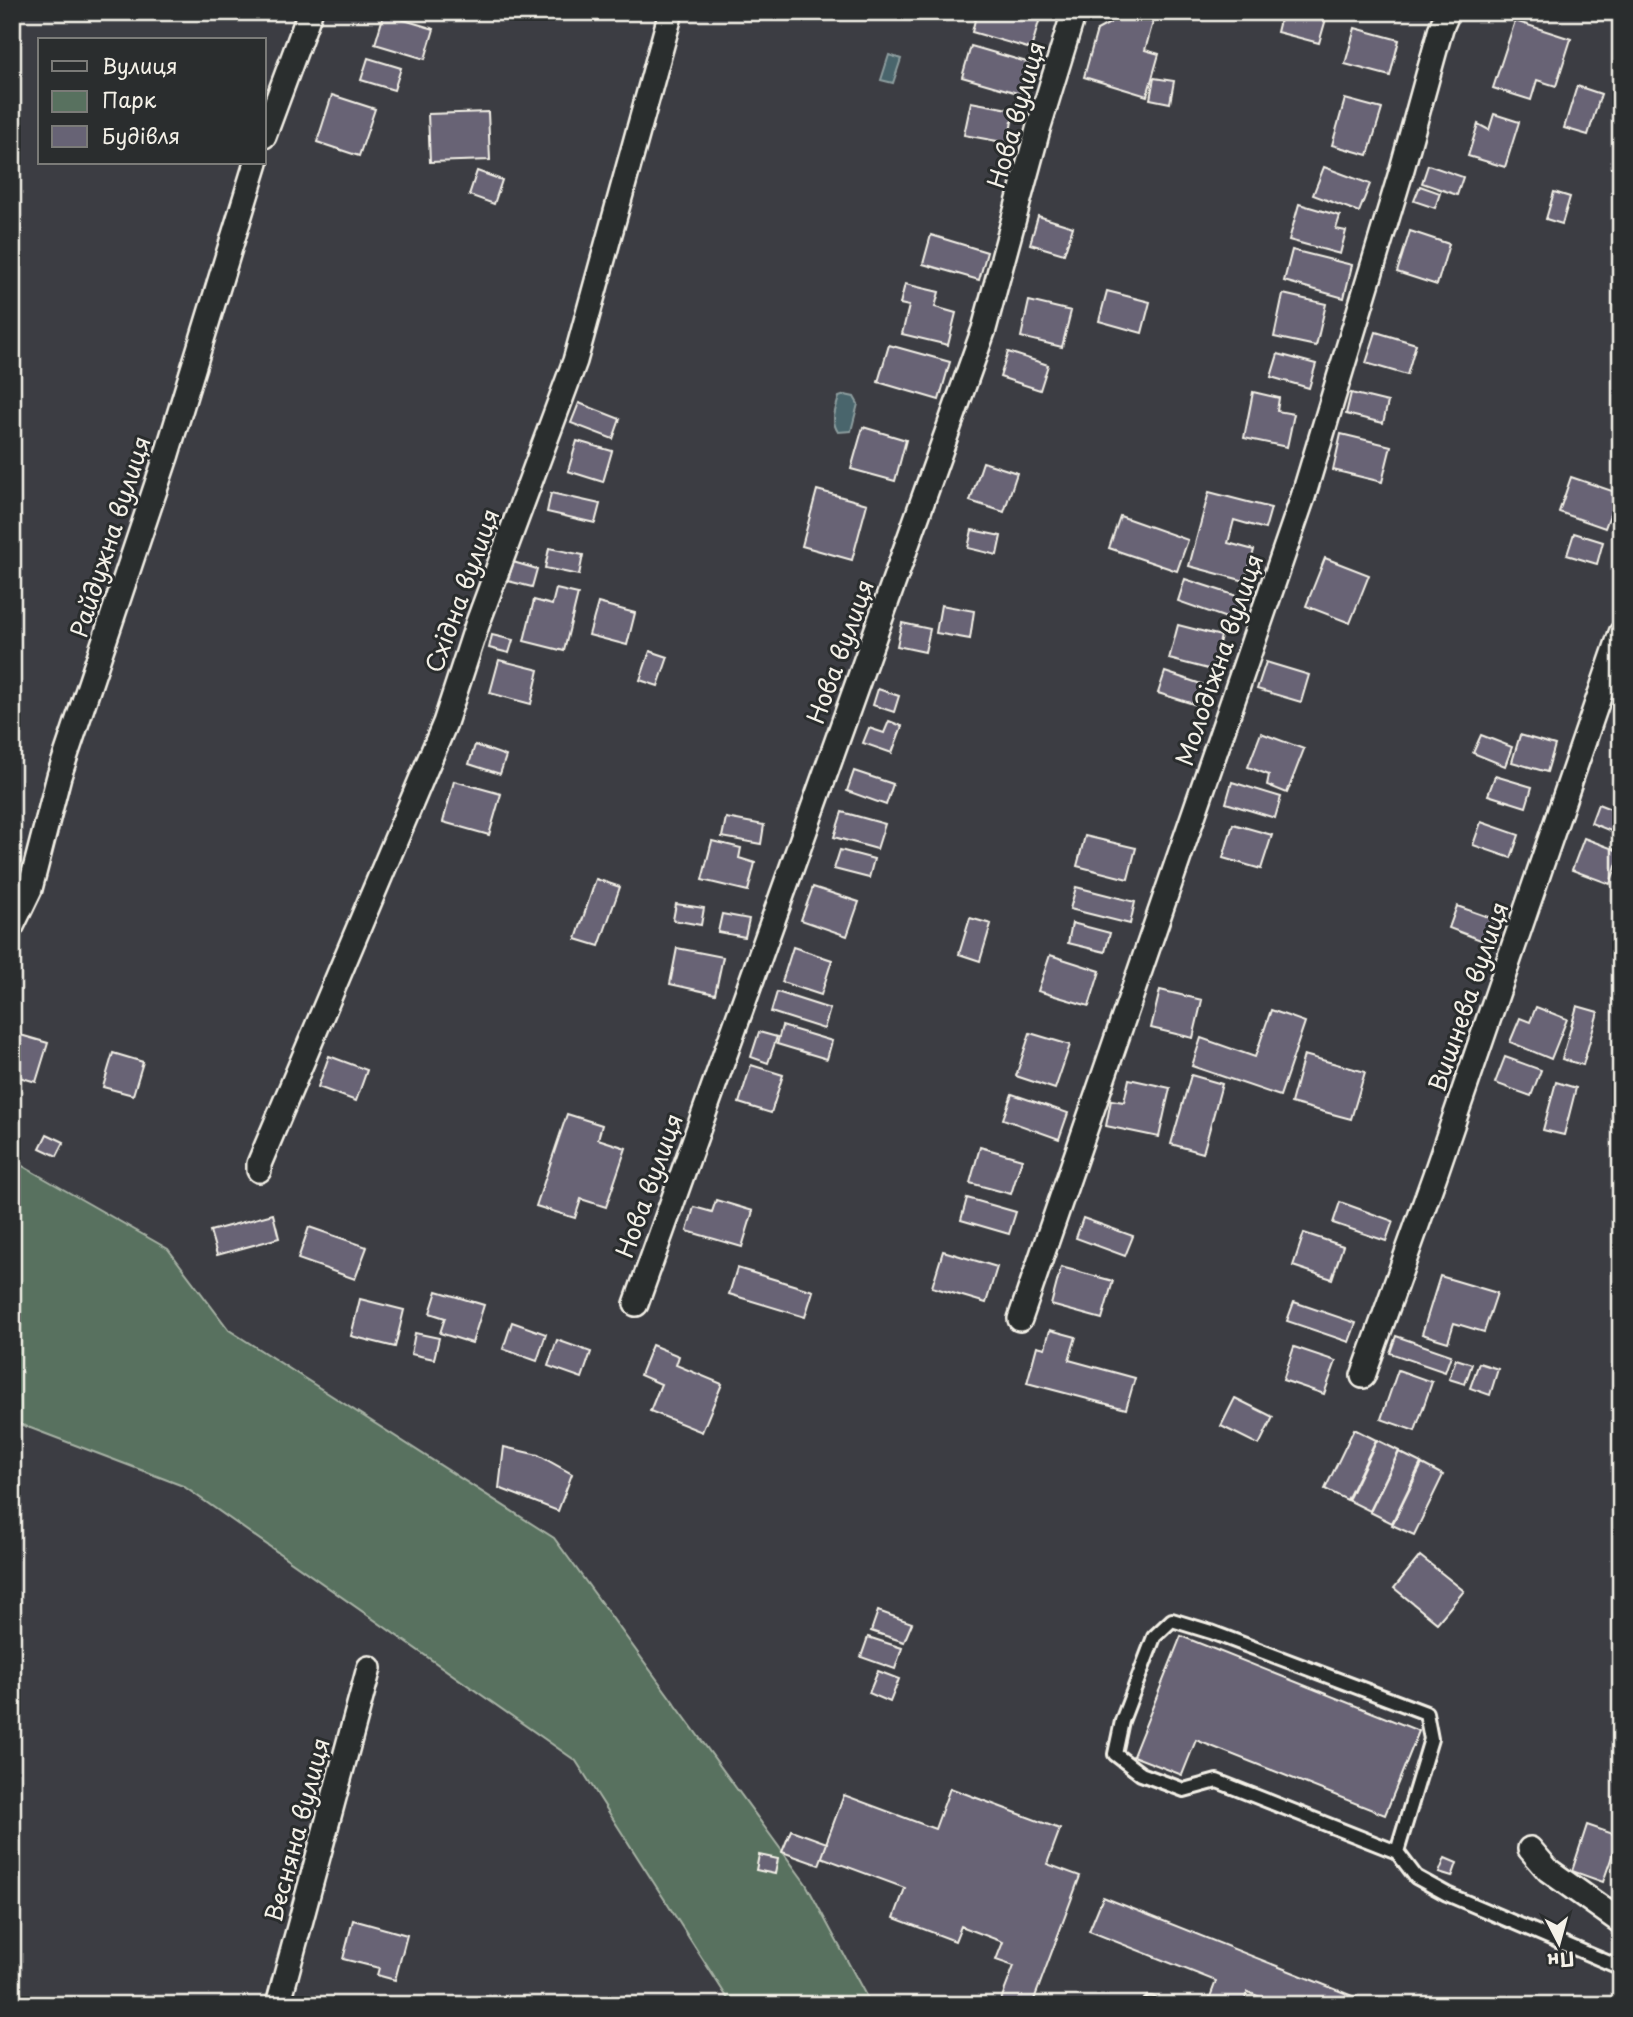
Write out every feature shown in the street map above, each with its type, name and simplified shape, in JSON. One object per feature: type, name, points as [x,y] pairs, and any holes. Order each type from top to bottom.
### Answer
[{"type":"street","points":[[266,131],[310,12]]},
{"type":"street","name":"Східна вулиця","points":[[258,1170],[445,723],[481,613],[576,361],[671,12]]},
{"type":"street","name":"Нова вулиця","points":[[636,1304],[984,329],[1074,12]]},
{"type":"street","name":"Молодіжна вулиця","points":[[1020,1319],[1303,497],[1402,169],[1441,28],[1448,12]]},
{"type":"street","name":"Райдужна вулиця","points":[[12,926],[30,889],[59,776],[167,454],[256,164]]},
{"type":"street","name":"Вишнева вулиця","points":[[1363,1376],[1621,633]]},
{"type":"street","name":"Весняна вулиця","points":[[278,2005],[369,1668]]},
{"type":"street","points":[[1530,1849],[1548,1870],[1621,1922]]},
{"type":"lane","points":[[1397,1852],[1431,1740],[1426,1713],[1211,1632],[1172,1620],[1154,1637],[1122,1721],[1115,1754],[1141,1774],[1184,1790],[1217,1781],[1397,1852],[1416,1877],[1447,1894],[1621,1968]]},
{"type":"green space","points":[[12,1160],[168,1249],[229,1330],[554,1538],[806,1884],[871,2005],[732,2005],[576,1761],[183,1486],[12,1421]]},
{"type":"water","points":[[889,55],[901,59],[893,83],[881,80]]},
{"type":"water","points":[[839,397],[854,397],[858,404],[851,431],[838,432],[834,414]]},
{"type":"building","points":[[977,12],[1021,12],[1040,18],[1031,49],[972,32]]},
{"type":"building","points":[[1113,12],[1153,22],[1145,50],[1159,54],[1147,96],[1084,77],[1097,30],[1110,23]]},
{"type":"building","points":[[1282,12],[1328,12],[1319,43],[1277,32]]},
{"type":"building","points":[[384,14],[434,29],[425,59],[375,44]]},
{"type":"building","points":[[1515,21],[1571,39],[1556,86],[1537,80],[1531,100],[1493,88]]},
{"type":"building","points":[[1355,28],[1399,40],[1390,76],[1345,64]]},
{"type":"building","points":[[971,46],[1030,63],[1021,94],[962,77]]},
{"type":"building","points":[[368,58],[401,68],[394,90],[361,80]]},
{"type":"building","points":[[1154,78],[1174,81],[1170,103],[1150,99]]},
{"type":"building","points":[[1577,86],[1601,94],[1588,135],[1564,128]]},
{"type":"building","points":[[332,95],[375,109],[359,156],[317,142]]},
{"type":"building","points":[[1345,99],[1382,109],[1368,155],[1332,145]]},
{"type":"building","points":[[971,102],[1014,110],[1008,143],[964,135]]},
{"type":"building","points":[[488,112],[490,160],[430,162],[428,114]]},
{"type":"building","points":[[1494,114],[1519,122],[1505,167],[1468,156],[1478,124],[1489,130]]},
{"type":"building","points":[[1428,165],[1463,177],[1457,195],[1422,183]]},
{"type":"building","points":[[1324,167],[1370,184],[1359,212],[1313,195]]},
{"type":"building","points":[[477,171],[502,180],[494,204],[469,195]]},
{"type":"building","points":[[1420,186],[1440,193],[1435,208],[1414,201]]},
{"type":"building","points":[[1554,192],[1570,197],[1562,224],[1546,219]]},
{"type":"building","points":[[1299,204],[1340,216],[1336,229],[1346,231],[1340,254],[1289,240]]},
{"type":"building","points":[[1038,216],[1073,227],[1064,254],[1030,244]]},
{"type":"building","points":[[1410,231],[1449,244],[1437,285],[1397,272]]},
{"type":"building","points":[[931,235],[987,252],[979,280],[923,264]]},
{"type":"building","points":[[1292,250],[1352,265],[1344,298],[1284,281]]},
{"type":"building","points":[[905,284],[939,292],[935,307],[956,313],[948,345],[902,334],[909,306],[900,304]]},
{"type":"building","points":[[1107,291],[1150,302],[1142,333],[1099,321]]},
{"type":"building","points":[[1283,294],[1326,304],[1316,346],[1274,337]]},
{"type":"building","points":[[1029,301],[1071,311],[1062,347],[1021,337]]},
{"type":"building","points":[[1376,332],[1416,344],[1407,375],[1366,363]]},
{"type":"building","points":[[889,345],[950,362],[939,400],[878,382]]},
{"type":"building","points":[[1008,352],[1048,365],[1040,390],[1000,377]]},
{"type":"building","points":[[1278,354],[1316,364],[1309,388],[1271,377]]},
{"type":"building","points":[[1253,392],[1279,398],[1277,411],[1294,414],[1287,447],[1244,438]]},
{"type":"building","points":[[1351,393],[1388,402],[1383,423],[1346,414]]},
{"type":"building","points":[[579,403],[620,419],[613,439],[571,423]]},
{"type":"building","points":[[863,427],[906,440],[895,481],[851,469]]},
{"type":"building","points":[[1341,434],[1391,446],[1382,482],[1333,470]]},
{"type":"building","points":[[577,441],[612,451],[603,482],[568,471]]},
{"type":"building","points":[[983,462],[1017,473],[1004,512],[970,501]]},
{"type":"building","points":[[1571,477],[1618,493],[1605,528],[1559,512]]},
{"type":"building","points":[[817,490],[867,504],[852,560],[802,546]]},
{"type":"building","points":[[1209,492],[1271,508],[1265,529],[1234,520],[1228,543],[1254,550],[1245,581],[1189,566]]},
{"type":"building","points":[[551,493],[600,504],[595,523],[547,512]]},
{"type":"building","points":[[1120,516],[1188,540],[1177,571],[1109,548]]},
{"type":"building","points":[[972,530],[1001,536],[997,555],[968,548]]},
{"type":"building","points":[[1574,533],[1603,542],[1597,564],[1567,555]]},
{"type":"building","points":[[549,548],[583,555],[579,575],[545,568]]},
{"type":"building","points":[[1325,558],[1369,575],[1350,623],[1306,606]]},
{"type":"building","points":[[513,562],[537,569],[532,587],[508,581]]},
{"type":"building","points":[[1185,579],[1240,597],[1232,620],[1178,601]]},
{"type":"building","points":[[556,589],[578,594],[564,651],[524,641],[534,600],[552,605]]},
{"type":"building","points":[[598,603],[635,613],[627,645],[589,635]]},
{"type":"building","points":[[941,605],[974,611],[970,639],[936,633]]},
{"type":"building","points":[[902,623],[930,629],[925,652],[897,646]]},
{"type":"building","points":[[1178,625],[1221,636],[1212,670],[1169,659]]},
{"type":"building","points":[[492,635],[513,640],[509,653],[489,648]]},
{"type":"building","points":[[650,651],[668,657],[658,686],[640,680]]},
{"type":"building","points":[[499,660],[539,670],[531,704],[490,693]]},
{"type":"building","points":[[1266,662],[1309,675],[1301,702],[1257,689]]},
{"type":"building","points":[[1165,672],[1207,686],[1200,706],[1158,693]]},
{"type":"building","points":[[878,689],[899,696],[894,712],[873,705]]},
{"type":"building","points":[[889,721],[902,726],[892,753],[863,743],[869,728],[884,733]]},
{"type":"building","points":[[1261,733],[1304,749],[1287,793],[1267,785],[1269,775],[1248,767]]},
{"type":"building","points":[[1481,735],[1512,747],[1505,766],[1473,753]]},
{"type":"building","points":[[1520,735],[1555,745],[1547,772],[1512,762]]},
{"type":"building","points":[[475,745],[506,756],[500,774],[469,764]]},
{"type":"building","points":[[854,771],[893,784],[886,805],[847,791]]},
{"type":"building","points":[[1495,776],[1532,787],[1526,807],[1488,795]]},
{"type":"building","points":[[454,781],[501,794],[489,835],[443,822]]},
{"type":"building","points":[[1232,782],[1281,797],[1275,818],[1226,803]]},
{"type":"building","points":[[1598,804],[1621,813],[1621,835],[1591,823]]},
{"type":"building","points":[[842,812],[885,824],[877,849],[834,837]]},
{"type":"building","points":[[726,818],[764,825],[761,844],[722,837]]},
{"type":"building","points":[[1481,822],[1519,835],[1511,858],[1473,845]]},
{"type":"building","points":[[1233,824],[1272,835],[1261,869],[1223,858]]},
{"type":"building","points":[[1085,836],[1136,848],[1128,879],[1077,866]]},
{"type":"building","points":[[1584,838],[1621,852],[1610,884],[1572,870]]},
{"type":"building","points":[[712,841],[741,848],[739,858],[755,863],[748,891],[702,880]]},
{"type":"building","points":[[840,850],[874,859],[869,878],[834,869]]},
{"type":"building","points":[[596,879],[620,887],[599,946],[576,939]]},
{"type":"building","points":[[813,887],[859,902],[847,936],[801,920]]},
{"type":"building","points":[[1076,887],[1135,902],[1130,924],[1070,909]]},
{"type":"building","points":[[676,904],[704,908],[701,925],[673,920]]},
{"type":"building","points":[[1457,906],[1494,919],[1486,942],[1449,928]]},
{"type":"building","points":[[722,914],[749,919],[745,937],[718,932]]},
{"type":"building","points":[[970,918],[991,924],[980,961],[959,954]]},
{"type":"building","points":[[1072,923],[1110,933],[1105,952],[1068,943]]},
{"type":"building","points":[[793,947],[832,960],[821,995],[782,982]]},
{"type":"building","points":[[677,948],[723,957],[715,994],[670,984]]},
{"type":"building","points":[[1050,955],[1100,971],[1089,1006],[1038,991]]},
{"type":"building","points":[[1160,990],[1202,1000],[1193,1038],[1151,1028]]},
{"type":"building","points":[[777,992],[830,1009],[824,1029],[771,1012]]},
{"type":"building","points":[[1577,1006],[1598,1012],[1583,1065],[1562,1059]]},
{"type":"building","points":[[1536,1007],[1567,1019],[1551,1059],[1510,1042],[1520,1018],[1530,1022]]},
{"type":"building","points":[[1271,1010],[1305,1022],[1280,1096],[1192,1066],[1201,1038],[1255,1057]]},
{"type":"building","points":[[782,1026],[832,1041],[827,1059],[777,1044]]},
{"type":"building","points":[[759,1032],[777,1037],[768,1063],[751,1057]]},
{"type":"building","points":[[1030,1033],[1070,1045],[1055,1089],[1016,1076]]},
{"type":"building","points":[[17,1034],[48,1043],[36,1082],[12,1075],[12,1051]]},
{"type":"building","points":[[113,1053],[143,1062],[133,1095],[103,1087]]},
{"type":"building","points":[[1304,1055],[1365,1072],[1351,1119],[1291,1103]]},
{"type":"building","points":[[329,1056],[367,1070],[356,1101],[318,1087]]},
{"type":"building","points":[[1505,1057],[1541,1070],[1531,1096],[1495,1083]]},
{"type":"building","points":[[751,1065],[783,1075],[771,1113],[739,1103]]},
{"type":"building","points":[[1191,1075],[1222,1084],[1203,1153],[1171,1144]]},
{"type":"building","points":[[1129,1079],[1170,1088],[1159,1137],[1106,1126],[1111,1100],[1124,1102]]},
{"type":"building","points":[[1556,1082],[1576,1088],[1564,1135],[1543,1130]]},
{"type":"building","points":[[1012,1094],[1068,1113],[1059,1139],[1003,1119]]},
{"type":"building","points":[[567,1114],[602,1125],[598,1139],[626,1148],[606,1207],[581,1199],[575,1218],[536,1206]]},
{"type":"building","points":[[47,1134],[64,1142],[57,1156],[40,1148]]},
{"type":"building","points":[[980,1147],[1022,1159],[1011,1194],[970,1183]]},
{"type":"building","points":[[967,1198],[1016,1212],[1009,1234],[961,1220]]},
{"type":"building","points":[[716,1200],[753,1211],[742,1247],[687,1231],[694,1207],[712,1212]]},
{"type":"building","points":[[1340,1202],[1393,1221],[1386,1241],[1333,1223]]},
{"type":"building","points":[[273,1214],[279,1238],[217,1255],[210,1231]]},
{"type":"building","points":[[1083,1218],[1133,1236],[1125,1256],[1076,1238]]},
{"type":"building","points":[[309,1227],[367,1247],[355,1279],[298,1259]]},
{"type":"building","points":[[1304,1233],[1343,1246],[1332,1279],[1293,1266]]},
{"type":"building","points":[[943,1251],[997,1267],[986,1303],[932,1287]]},
{"type":"building","points":[[1061,1267],[1113,1281],[1102,1319],[1051,1305]]},
{"type":"building","points":[[737,1268],[813,1291],[805,1317],[729,1294]]},
{"type":"building","points":[[1440,1276],[1497,1293],[1484,1332],[1454,1323],[1448,1342],[1422,1334]]},
{"type":"building","points":[[437,1291],[484,1305],[472,1343],[440,1333],[445,1318],[430,1313]]},
{"type":"building","points":[[360,1299],[404,1310],[395,1347],[351,1336]]},
{"type":"building","points":[[1294,1302],[1356,1323],[1349,1342],[1287,1321]]},
{"type":"building","points":[[512,1322],[546,1334],[537,1361],[503,1349]]},
{"type":"building","points":[[1050,1330],[1076,1337],[1069,1360],[1135,1378],[1126,1409],[1027,1383],[1037,1346],[1045,1348]]},
{"type":"building","points":[[415,1333],[439,1338],[434,1359],[411,1354]]},
{"type":"building","points":[[1396,1336],[1451,1355],[1445,1372],[1390,1353]]},
{"type":"building","points":[[557,1340],[591,1352],[582,1378],[548,1366]]},
{"type":"building","points":[[652,1345],[679,1356],[676,1365],[722,1384],[702,1432],[650,1411],[661,1384],[640,1375]]},
{"type":"building","points":[[1294,1347],[1336,1361],[1324,1394],[1283,1380]]},
{"type":"building","points":[[1456,1359],[1472,1364],[1465,1384],[1449,1379]]},
{"type":"building","points":[[1479,1363],[1498,1369],[1490,1395],[1470,1388]]},
{"type":"building","points":[[1398,1370],[1432,1382],[1415,1431],[1381,1419]]},
{"type":"building","points":[[1235,1398],[1273,1417],[1259,1445],[1221,1426]]},
{"type":"building","points":[[1354,1429],[1376,1440],[1347,1500],[1325,1489]]},
{"type":"building","points":[[1377,1440],[1399,1451],[1370,1511],[1348,1500]]},
{"type":"building","points":[[504,1447],[538,1455],[572,1474],[558,1511],[499,1488]]},
{"type":"building","points":[[1399,1452],[1421,1463],[1392,1523],[1370,1512]]},
{"type":"building","points":[[1422,1464],[1443,1475],[1414,1535],[1392,1525]]},
{"type":"building","points":[[1420,1556],[1464,1591],[1437,1623],[1394,1588]]},
{"type":"building","points":[[878,1611],[912,1623],[904,1642],[871,1631]]},
{"type":"building","points":[[1181,1636],[1419,1731],[1385,1815],[1196,1740],[1182,1775],[1133,1756]]},
{"type":"building","points":[[868,1637],[902,1648],[895,1669],[861,1657]]},
{"type":"building","points":[[878,1671],[899,1679],[890,1702],[869,1693]]},
{"type":"building","points":[[950,1788],[1060,1829],[1047,1864],[1080,1876],[1032,2005],[999,2005],[1014,1966],[996,1960],[1003,1942],[961,1926],[955,1941],[894,1918],[905,1888],[821,1857],[844,1795],[935,1829]]},
{"type":"building","points":[[1587,1825],[1619,1836],[1603,1882],[1572,1871]]},
{"type":"building","points":[[791,1830],[827,1843],[819,1865],[782,1852]]},
{"type":"building","points":[[759,1855],[778,1859],[775,1874],[756,1870]]},
{"type":"building","points":[[1445,1858],[1457,1863],[1452,1877],[1439,1873]]},
{"type":"building","points":[[1103,1897],[1375,2005],[1280,2005],[1248,1992],[1243,2005],[1207,2005],[1216,1981],[1089,1931]]},
{"type":"building","points":[[353,1920],[407,1935],[395,1980],[377,1975],[379,1968],[343,1959]]}]
